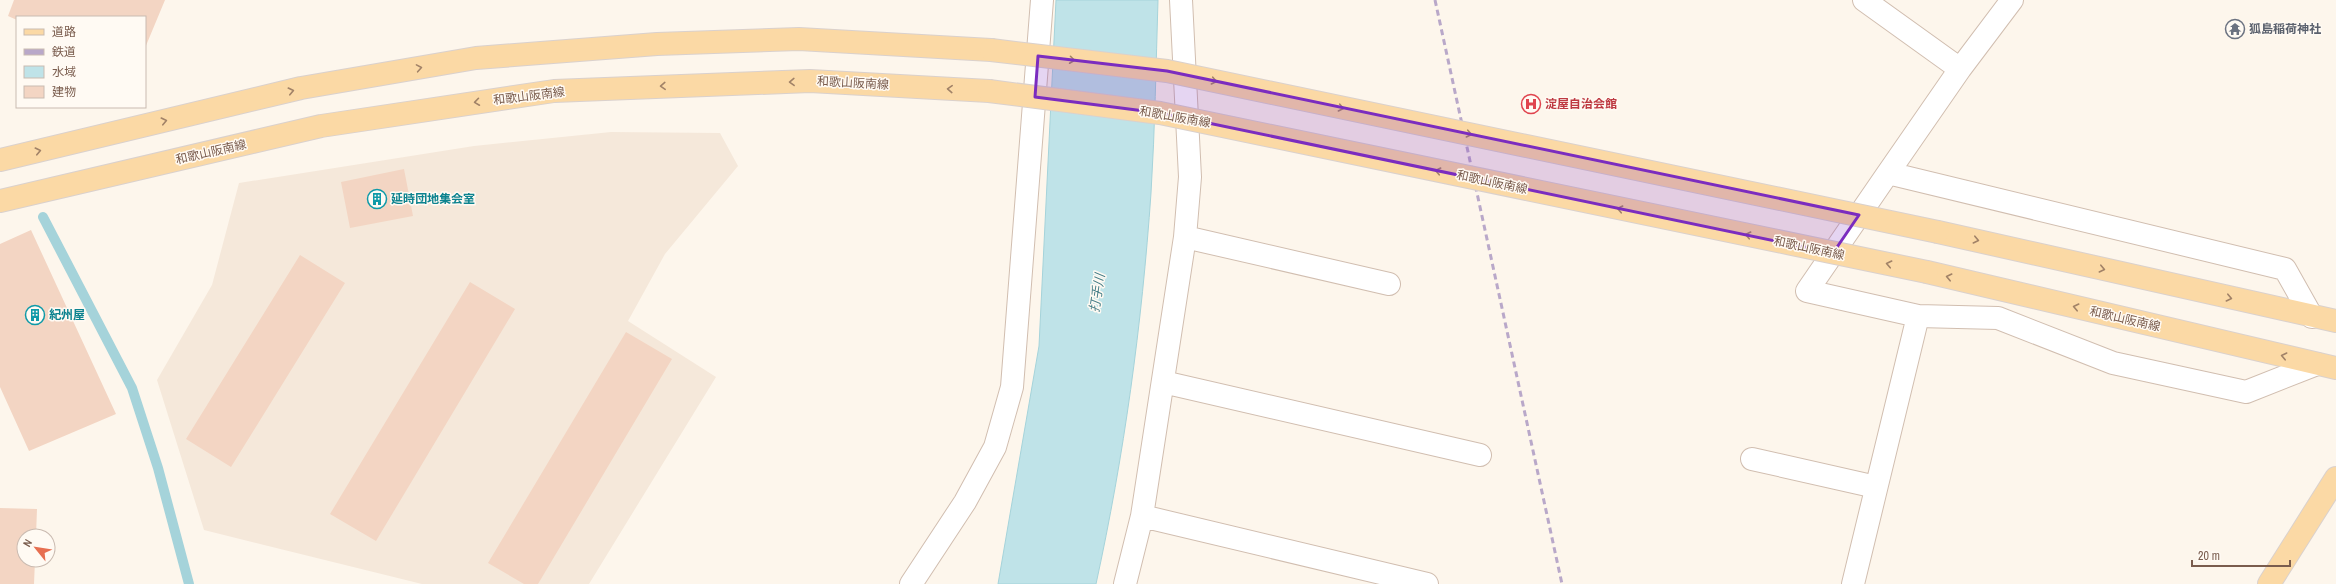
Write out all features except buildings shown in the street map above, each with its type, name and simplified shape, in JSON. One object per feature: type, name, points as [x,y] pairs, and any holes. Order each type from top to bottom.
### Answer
[{"type":"main road","points":[[0,160],[301,88],[476,58],[657,44],[799,39],[991,50],[1167,71],[1938,232],[2312,317],[2336,321]]},
{"type":"main road","name":"和歌山阪南線","points":[[0,201],[321,126],[554,91],[810,81],[989,91],[1160,113],[1927,272],[2326,366]]},
{"type":"main road","points":[[2269,584],[2336,478]]},
{"type":"street","points":[[911,584],[965,502],[995,447],[1012,387],[1042,0]]},
{"type":"street","points":[[1125,584],[1142,516],[1185,237],[1190,177],[1181,0]]},
{"type":"street","points":[[1864,0],[1960,69]]},
{"type":"street","points":[[2012,0],[1960,69],[1807,290],[1918,316],[1998,318],[2114,363],[2246,392],[2326,366]]},
{"type":"street","points":[[1888,173],[2286,269],[2312,317]]},
{"type":"street","points":[[1185,237],[1390,284]]},
{"type":"street","points":[[1853,584],[1918,316]]},
{"type":"street","points":[[1163,382],[1480,455]]},
{"type":"street","points":[[1752,458],[1876,487]]},
{"type":"street","points":[[1142,516],[1427,584]]},
{"type":"highlighted area","points":[[1038,56],[1167,71],[1859,215],[1833,253],[1160,113],[1035,97]]},
{"type":"shaded area","points":[[611,132],[720,133],[738,166],[665,254],[628,321],[716,377],[589,584],[422,584],[204,530],[157,380],[212,285],[239,183],[474,146]]},
{"type":"water","name":"打手川","points":[[1056,0],[1158,0],[1151,193],[1143,291],[1131,390],[1115,487],[1096,584],[998,584],[1039,346]]},
{"type":"waterway","points":[[43,217],[132,388],[158,468],[189,584]]},
{"type":"railway","points":[[1435,0],[1562,584]]},
{"type":"place","name":"狐島稲荷神社","points":[[2235,29]]},
{"type":"place","name":"淀屋自治会館","points":[[1531,104]]},
{"type":"place","name":"延時団地集会室","points":[[377,199]]},
{"type":"place","name":"紀州屋","points":[[35,315]]}]
